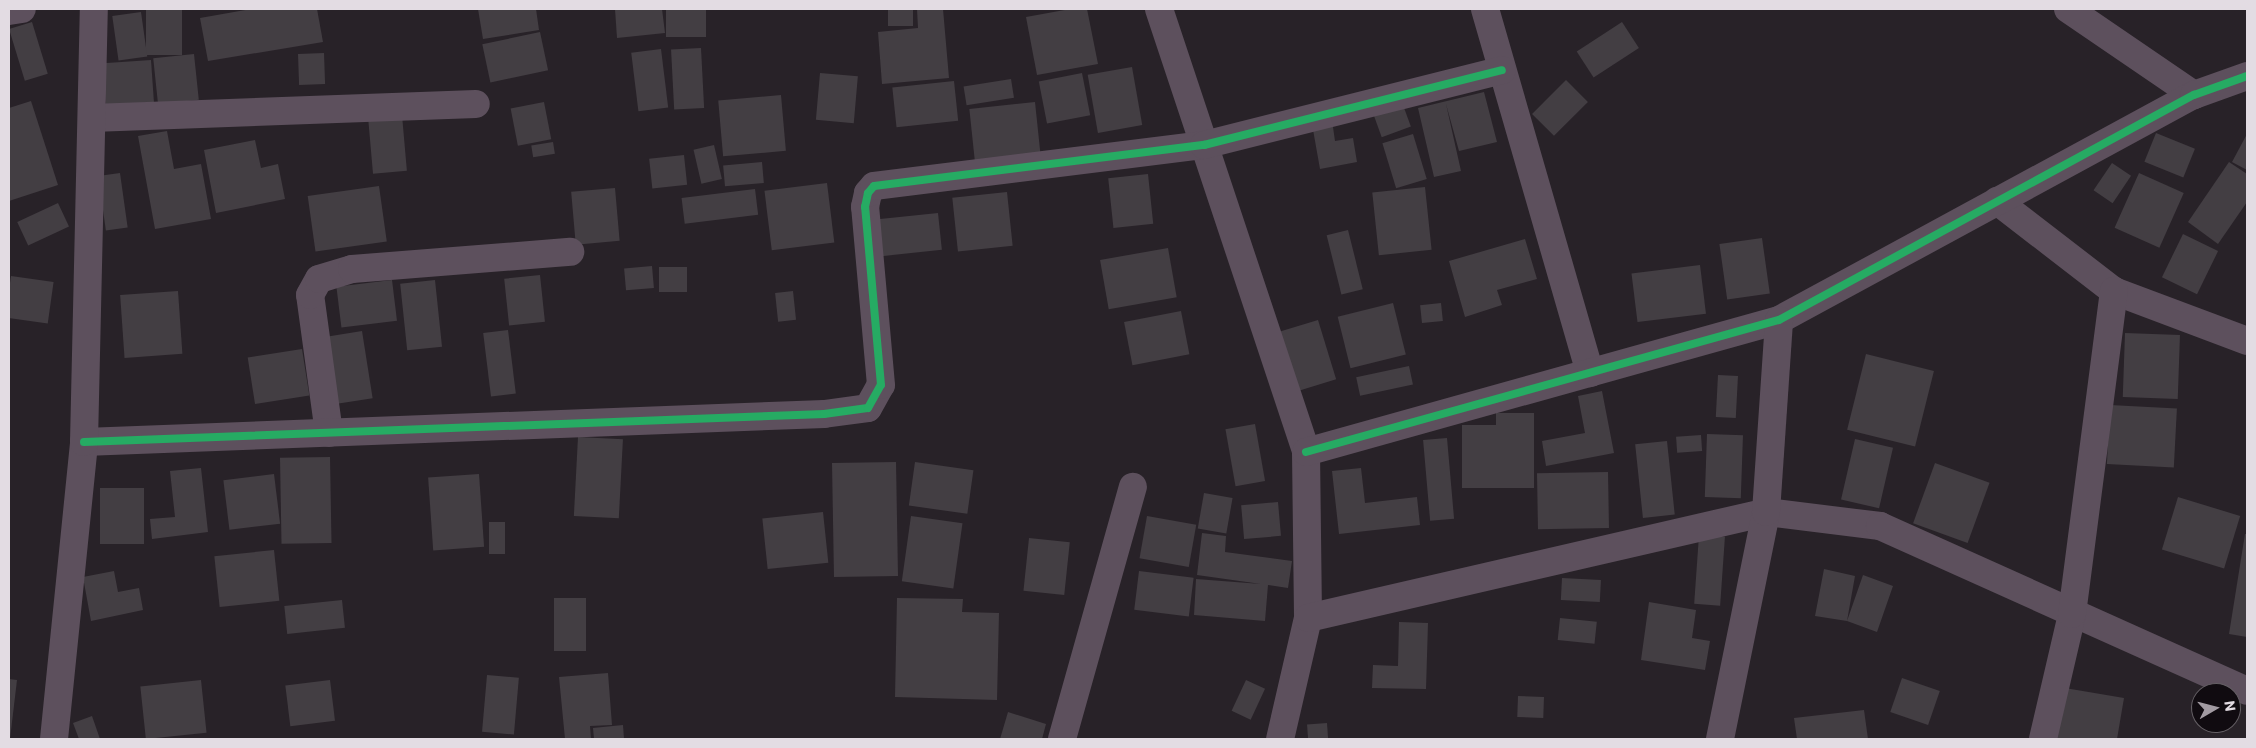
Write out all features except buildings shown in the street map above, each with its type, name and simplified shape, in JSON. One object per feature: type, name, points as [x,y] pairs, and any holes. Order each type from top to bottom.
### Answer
[{"type":"street","points":[[9,11],[22,9]]},
{"type":"street","points":[[54,739],[84,442],[94,9]]},
{"type":"street","points":[[1159,9],[1306,452],[1308,618],[1280,739]]},
{"type":"street","points":[[1485,9],[1590,373]]},
{"type":"street","points":[[2068,9],[2194,96]]},
{"type":"street","points":[[84,442],[824,414],[868,408],[881,385],[865,207],[868,193],[874,186],[1204,145],[1502,70]]},
{"type":"street","points":[[1306,452],[1779,320],[2194,96],[2247,76]]},
{"type":"street","points":[[92,118],[476,104]]},
{"type":"street","points":[[1997,201],[2114,291],[2247,341]]},
{"type":"street","points":[[329,433],[310,295],[319,279],[352,269],[570,252]]},
{"type":"street","points":[[2043,739],[2072,614],[2114,291]]},
{"type":"street","points":[[1720,739],[1766,512],[1779,320]]},
{"type":"street","points":[[1062,739],[1133,487]]},
{"type":"street","points":[[1308,618],[1766,512],[1880,526],[2072,614],[2247,691]]},
{"type":"cycle path","points":[[84,442],[824,414],[868,408],[881,385],[865,207],[868,193],[874,186],[1204,145],[1502,70]]},
{"type":"cycle path","points":[[1306,452],[1779,320],[2194,95],[2247,76]]}]
